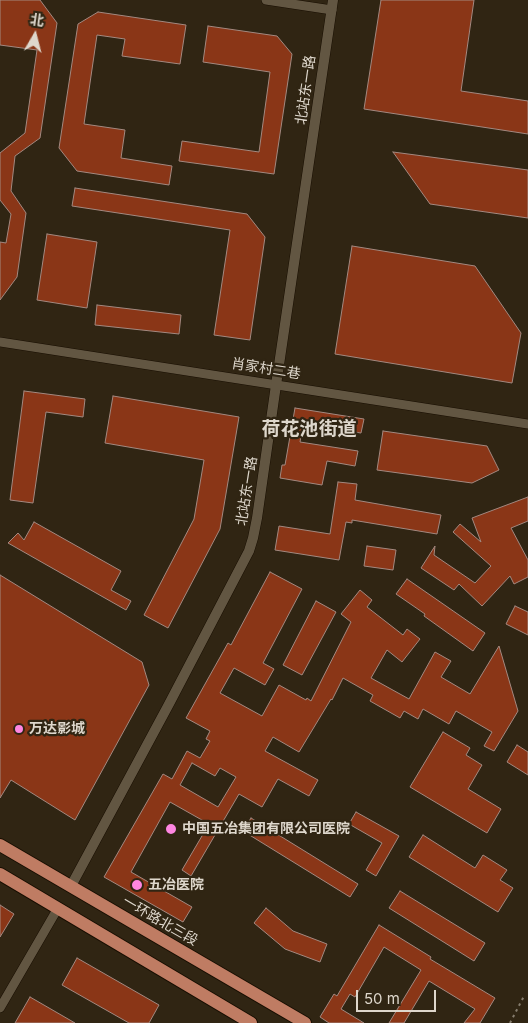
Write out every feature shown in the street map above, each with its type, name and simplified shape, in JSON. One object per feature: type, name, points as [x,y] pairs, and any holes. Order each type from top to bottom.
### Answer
[{"type":"main road","name":"一环路北三段","points":[[0,845],[305,1023]]},
{"type":"main road","points":[[0,874],[251,1023]]},
{"type":"street","points":[[266,0],[332,5]]},
{"type":"street","name":"北站东一路","points":[[71,886],[169,704],[249,551],[253,538],[332,5]]},
{"type":"street","name":"肖家村二巷","points":[[0,342],[528,424]]},
{"type":"street","points":[[0,1008],[58,908]]},
{"type":"path","points":[[510,1023],[524,996]]},
{"type":"building","points":[[0,0],[40,0],[57,23],[40,138],[15,156],[11,191],[26,213],[17,277],[0,300],[0,242],[6,243],[11,214],[0,200],[0,153],[25,133],[37,50],[0,45]]},
{"type":"building","points":[[381,0],[474,0],[461,91],[528,101],[528,134],[364,109]]},
{"type":"building","points":[[98,12],[186,25],[180,64],[122,56],[125,39],[97,35],[84,124],[125,130],[121,158],[172,166],[169,185],[77,171],[59,148],[78,24]]},
{"type":"building","points":[[208,26],[277,36],[292,54],[274,174],[179,161],[182,141],[259,152],[270,72],[203,62]]},
{"type":"building","points":[[393,152],[528,170],[528,218],[430,204]]},
{"type":"building","points":[[75,188],[247,214],[265,237],[250,340],[214,335],[230,230],[72,206]]},
{"type":"building","points":[[47,234],[97,242],[87,308],[37,300]]},
{"type":"building","points":[[352,246],[475,266],[521,333],[512,383],[335,354]]},
{"type":"building","points":[[97,305],[181,315],[179,334],[95,325]]},
{"type":"building","points":[[24,391],[85,399],[83,417],[46,412],[33,503],[10,500]]},
{"type":"building","points":[[113,396],[239,417],[220,529],[168,628],[144,615],[194,519],[204,460],[105,443]]},
{"type":"building","points":[[295,408],[364,419],[361,433],[303,424],[300,442],[358,451],[355,466],[327,461],[322,485],[280,478],[282,465],[285,465]]},
{"type":"building","points":[[383,431],[487,446],[499,470],[472,483],[377,470]]},
{"type":"building","points":[[338,482],[357,484],[355,500],[441,515],[437,534],[352,520],[352,523],[346,522],[339,560],[275,550],[279,526],[330,534]]},
{"type":"building","points":[[528,497],[528,521],[511,528],[528,560],[528,577],[514,584],[510,576],[482,606],[459,584],[454,590],[421,568],[435,546],[434,555],[475,583],[491,566],[453,532],[460,524],[481,542],[472,518]]},
{"type":"building","points":[[34,522],[121,571],[111,590],[131,601],[126,610],[8,543],[18,533],[24,540]]},
{"type":"building","points":[[367,546],[396,550],[393,570],[364,566]]},
{"type":"building","points":[[270,572],[302,589],[263,663],[274,669],[265,685],[234,668],[220,693],[262,716],[279,685],[311,701],[351,622],[341,614],[360,590],[372,600],[367,607],[403,635],[407,629],[420,639],[402,662],[387,650],[371,678],[409,699],[435,652],[451,661],[441,677],[470,694],[499,646],[518,711],[494,751],[484,746],[492,732],[456,711],[449,724],[423,709],[418,719],[404,711],[400,718],[370,701],[373,695],[343,678],[332,700],[299,752],[273,737],[265,751],[318,780],[309,796],[278,779],[262,807],[239,794],[191,876],[182,870],[209,824],[170,802],[131,872],[192,907],[183,922],[104,877],[163,774],[172,779],[187,751],[200,758],[210,741],[206,739],[210,731],[186,718],[228,643],[231,645]],"holes":[[[192,763],[215,776],[220,768],[236,777],[218,807],[180,785]]]},
{"type":"building","points":[[0,575],[142,662],[149,685],[75,820],[11,780],[0,798]]},
{"type":"building","points":[[407,579],[485,633],[473,651],[396,594]]},
{"type":"building","points":[[316,601],[336,612],[302,675],[283,665]]},
{"type":"building","points":[[515,606],[528,612],[528,635],[506,624]]},
{"type":"building","points":[[443,732],[470,748],[466,755],[482,765],[468,789],[501,809],[487,833],[410,787]]},
{"type":"building","points":[[517,745],[528,752],[528,775],[507,762]]},
{"type":"building","points":[[356,812],[399,836],[376,876],[366,870],[382,843],[349,824]]},
{"type":"building","points":[[251,818],[358,884],[350,897],[243,831]]},
{"type":"building","points":[[423,835],[475,868],[483,855],[507,870],[500,880],[513,888],[498,912],[409,857]]},
{"type":"building","points":[[400,891],[485,943],[474,961],[389,908]]},
{"type":"building","points":[[0,905],[14,914],[0,937]]},
{"type":"building","points":[[266,908],[293,931],[327,944],[320,962],[285,949],[254,923]]},
{"type":"building","points":[[379,925],[431,957],[430,959],[495,998],[480,1023],[464,1023],[475,1009],[429,981],[404,1023],[389,1023],[421,970],[384,947],[355,997],[350,994],[341,1009],[364,1023],[329,1023],[320,1017],[334,994],[337,996]]},
{"type":"building","points":[[77,958],[159,1005],[149,1023],[129,1023],[62,985]]},
{"type":"building","points":[[30,997],[75,1023],[15,1023]]},
{"type":"place","name":"万达影城","points":[[19,729]]},
{"type":"place","name":"中国五冶集团有限公司医院","points":[[171,829]]},
{"type":"place","name":"五冶医院","points":[[137,885]]},
{"type":"district","name":"荷花池街道","points":[[309,429]]}]
